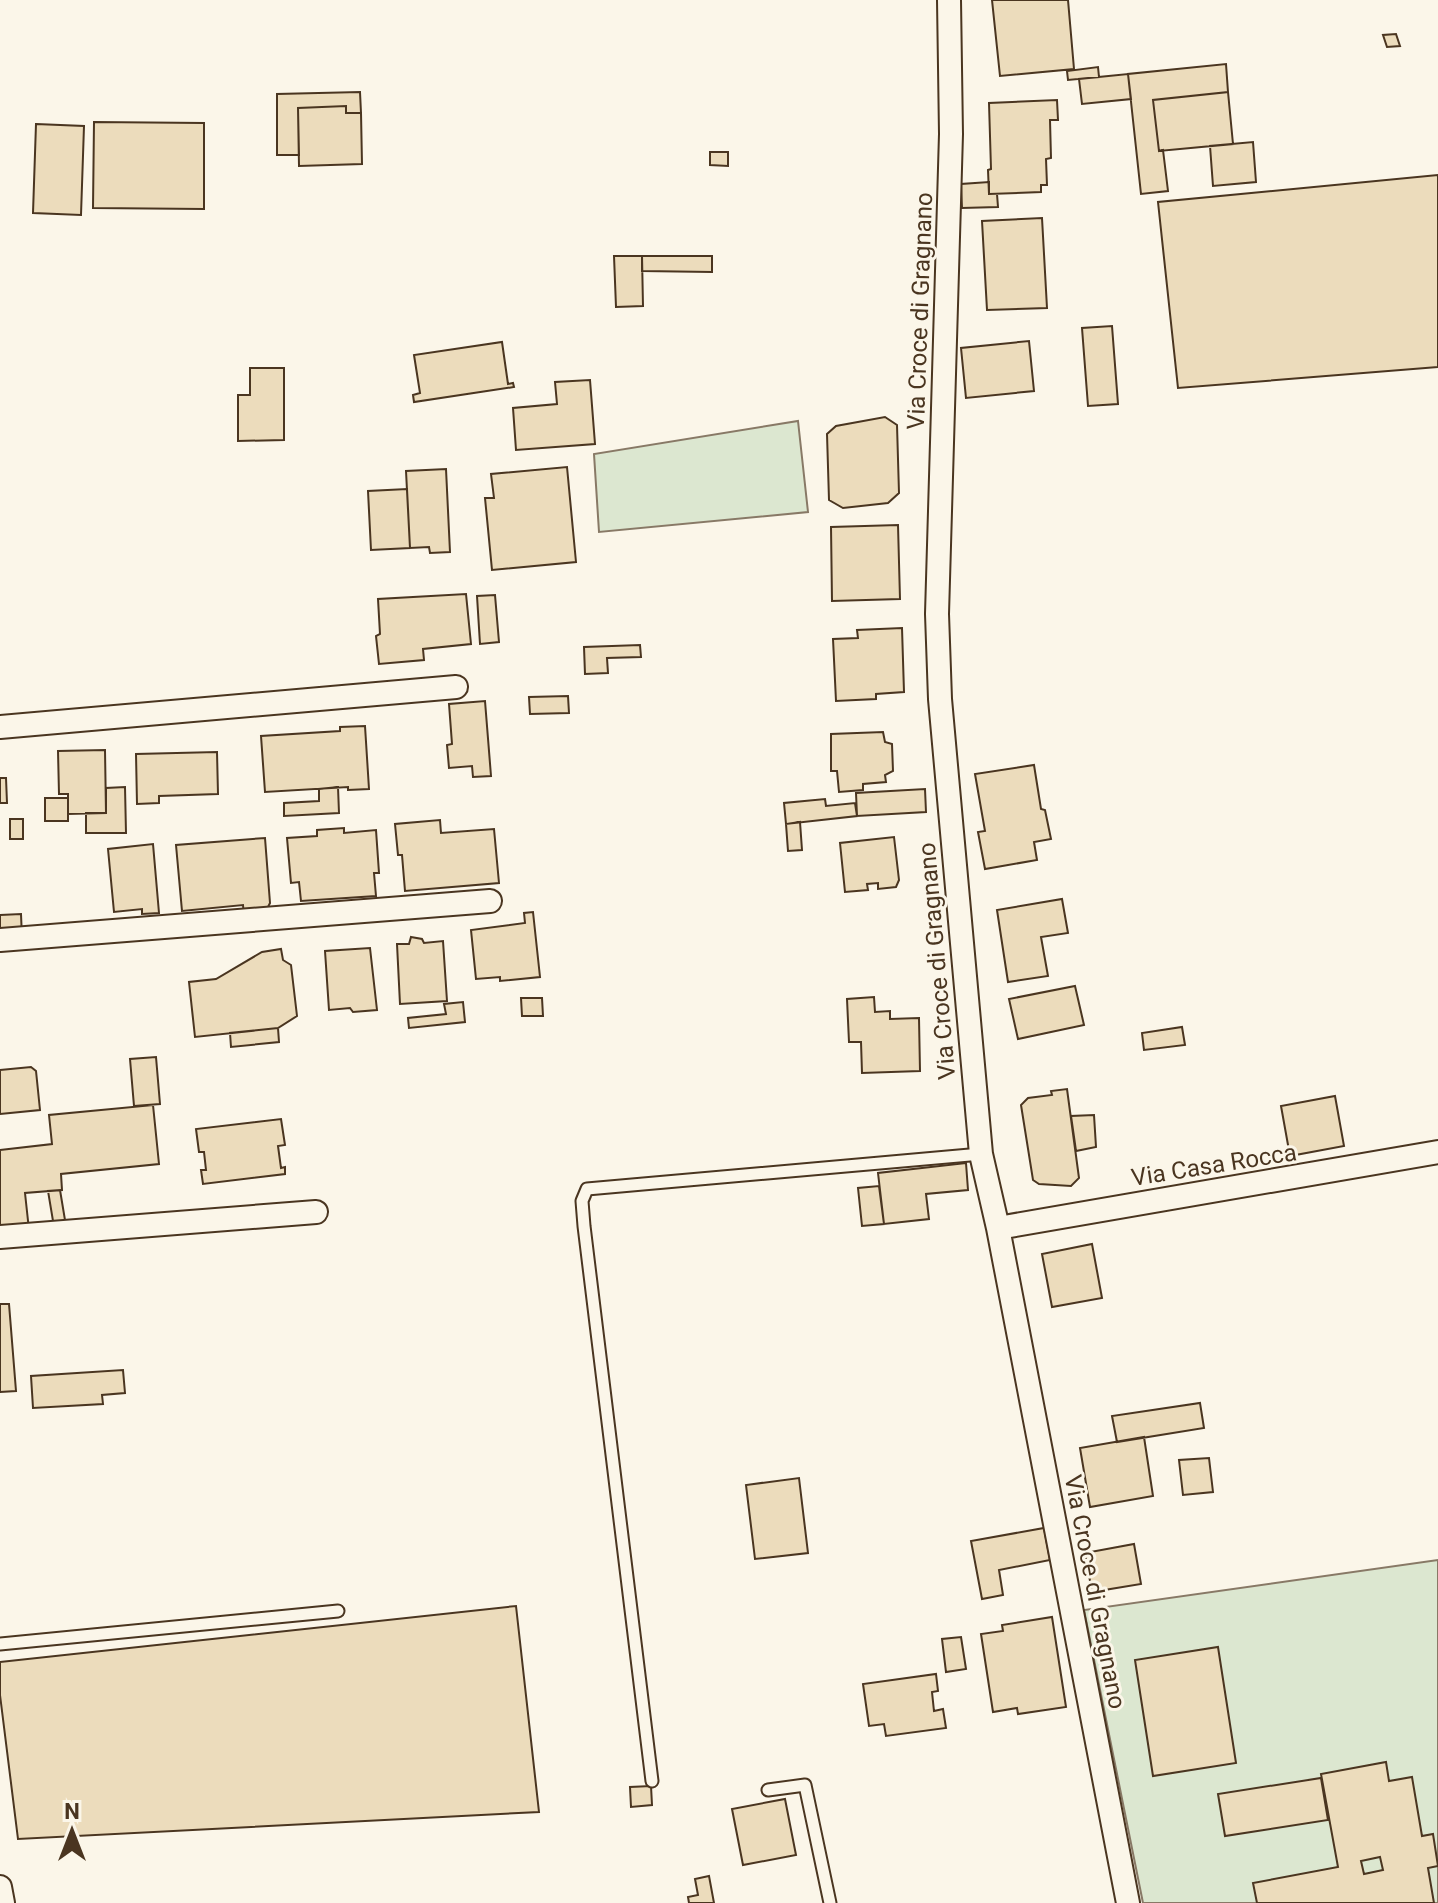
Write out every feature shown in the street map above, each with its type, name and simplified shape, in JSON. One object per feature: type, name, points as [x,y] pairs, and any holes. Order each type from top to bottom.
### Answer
[{"type":"street","name":"Via Croce di Gragnano","points":[[949,0],[951,134],[937,614],[940,699],[981,1154],[998,1228],[1128,1903]]},
{"type":"street","points":[[0,727],[456,687]]},
{"type":"street","points":[[0,940],[490,901]]},
{"type":"street","name":"Via Casa Rocca","points":[[998,1228],[1438,1152]]},
{"type":"street","points":[[0,1237],[316,1212]]},
{"type":"street","points":[[0,1887],[3,1903]]},
{"type":"lane","points":[[652,1781],[584,1226],[582,1201],[587,1189],[981,1154]]},
{"type":"lane","points":[[0,1644],[338,1611]]},
{"type":"lane","points":[[768,1790],[805,1785],[830,1903]]},
{"type":"green space","points":[[798,421],[808,512],[599,532],[594,454]]},
{"type":"green space","points":[[1438,1560],[1438,1903],[1143,1903],[1084,1610]]},
{"type":"building","points":[[992,0],[1068,0],[1074,69],[1000,76]]},
{"type":"building","points":[[1396,34],[1400,46],[1387,47],[1383,35]]},
{"type":"building","points":[[1226,64],[1228,92],[1153,100],[1168,191],[1141,194],[1128,74]]},
{"type":"building","points":[[1098,67],[1099,77],[1068,80],[1067,71]]},
{"type":"building","points":[[1128,74],[1131,99],[1082,104],[1079,79]]},
{"type":"building","points":[[360,92],[361,113],[346,113],[346,106],[298,108],[299,155],[277,155],[277,94]]},
{"type":"building","points":[[1228,92],[1233,144],[1159,151],[1153,100]]},
{"type":"building","points":[[1057,100],[1058,120],[1050,120],[1051,158],[1046,159],[1047,185],[1041,185],[1041,192],[989,194],[989,103]]},
{"type":"building","points":[[346,106],[346,113],[361,113],[362,164],[299,166],[298,108]]},
{"type":"building","points":[[94,122],[204,123],[204,209],[93,208]]},
{"type":"building","points":[[36,124],[84,126],[81,215],[33,213]]},
{"type":"building","points":[[1253,142],[1256,182],[1213,186],[1210,146]]},
{"type":"building","points":[[710,152],[728,152],[728,166],[710,165]]},
{"type":"building","points":[[1438,175],[1438,367],[1178,388],[1158,202]]},
{"type":"building","points":[[989,182],[989,194],[997,194],[998,207],[962,208],[961,184]]},
{"type":"building","points":[[1042,218],[1047,308],[987,310],[982,221]]},
{"type":"building","points":[[614,256],[642,256],[643,306],[616,307]]},
{"type":"building","points":[[642,256],[712,256],[712,272],[642,271]]},
{"type":"building","points":[[1112,326],[1118,404],[1088,406],[1082,328]]},
{"type":"building","points":[[1029,341],[1034,391],[966,398],[961,348]]},
{"type":"building","points":[[502,342],[508,384],[513,383],[514,387],[414,402],[413,395],[420,393],[414,355]]},
{"type":"building","points":[[250,368],[284,368],[284,440],[238,441],[238,395],[250,395]]},
{"type":"building","points":[[590,380],[595,444],[516,450],[513,408],[557,404],[555,382]]},
{"type":"building","points":[[885,417],[897,425],[899,493],[888,503],[843,508],[829,500],[827,434],[836,426]]},
{"type":"building","points":[[567,467],[576,562],[492,570],[485,498],[494,498],[491,474]]},
{"type":"building","points":[[446,469],[450,552],[430,553],[429,547],[410,548],[406,471]]},
{"type":"building","points":[[407,489],[410,548],[371,550],[368,491]]},
{"type":"building","points":[[898,525],[900,599],[832,601],[831,527]]},
{"type":"building","points":[[466,594],[471,644],[423,649],[424,660],[379,664],[376,636],[380,634],[378,599]]},
{"type":"building","points":[[495,595],[499,642],[480,644],[477,596]]},
{"type":"building","points":[[902,628],[904,692],[876,694],[876,699],[836,701],[833,639],[858,638],[857,630]]},
{"type":"building","points":[[640,645],[641,657],[607,658],[608,673],[585,674],[584,647]]},
{"type":"building","points":[[568,696],[569,713],[530,714],[529,697]]},
{"type":"building","points":[[485,701],[491,776],[473,777],[472,766],[449,768],[447,745],[452,744],[449,704]]},
{"type":"building","points":[[365,726],[369,789],[348,790],[348,787],[265,792],[261,736],[340,731],[340,727]]},
{"type":"building","points":[[883,732],[885,742],[892,744],[893,771],[885,775],[886,782],[863,784],[863,790],[839,792],[837,771],[831,771],[831,734]]},
{"type":"building","points":[[105,750],[106,813],[68,814],[68,794],[59,794],[58,751]]},
{"type":"building","points":[[217,752],[218,794],[159,796],[159,803],[137,804],[136,754]]},
{"type":"building","points":[[1034,765],[1041,809],[1045,810],[1051,839],[1034,842],[1037,860],[985,869],[978,832],[985,831],[975,774]]},
{"type":"building","points":[[0,778],[6,778],[7,803],[0,803]]},
{"type":"building","points":[[125,787],[126,833],[86,833],[86,813],[106,813],[106,788]]},
{"type":"building","points":[[338,787],[339,813],[284,816],[284,803],[319,801],[319,789]]},
{"type":"building","points":[[925,789],[926,812],[857,816],[856,793]]},
{"type":"building","points":[[45,798],[68,798],[68,821],[45,821]]},
{"type":"building","points":[[825,799],[826,806],[855,803],[857,816],[786,824],[784,803]]},
{"type":"building","points":[[10,819],[23,819],[23,839],[10,839]]},
{"type":"building","points":[[440,820],[441,833],[494,829],[499,883],[405,891],[395,824]]},
{"type":"building","points":[[800,822],[802,850],[788,851],[786,824]]},
{"type":"building","points":[[344,828],[344,833],[376,830],[379,873],[374,873],[376,896],[301,901],[299,882],[291,883],[287,838],[317,836],[317,830]]},
{"type":"building","points":[[894,837],[899,880],[896,887],[878,889],[878,883],[867,884],[868,890],[845,892],[840,843]]},
{"type":"building","points":[[265,838],[270,903],[265,913],[244,916],[243,905],[182,911],[176,845]]},
{"type":"building","points":[[153,844],[159,913],[142,914],[142,909],[114,912],[108,849]]},
{"type":"building","points":[[1062,899],[1068,933],[1041,937],[1048,976],[1008,982],[997,910]]},
{"type":"building","points":[[533,912],[540,977],[500,981],[500,977],[476,979],[471,930],[525,923],[524,913]]},
{"type":"building","points":[[21,914],[22,938],[0,939],[0,915]]},
{"type":"building","points":[[411,937],[422,939],[424,943],[443,941],[447,1001],[400,1004],[397,944],[409,944]]},
{"type":"building","points":[[370,948],[377,1010],[329,1010],[325,951]]},
{"type":"building","points":[[281,949],[283,960],[291,965],[297,1016],[278,1028],[195,1037],[189,982],[216,979],[262,952]]},
{"type":"building","points":[[1075,986],[1084,1025],[1018,1039],[1009,999]]},
{"type":"building","points":[[874,997],[875,1012],[890,1011],[890,1019],[919,1018],[920,1071],[862,1073],[861,1042],[849,1042],[847,999]]},
{"type":"building","points":[[521,998],[542,998],[543,1016],[522,1016]]},
{"type":"building","points":[[463,1002],[465,1022],[409,1028],[408,1018],[446,1014],[444,1004]]},
{"type":"building","points":[[1182,1027],[1185,1045],[1144,1050],[1142,1033]]},
{"type":"building","points":[[278,1028],[279,1042],[231,1047],[230,1033]]},
{"type":"building","points":[[156,1057],[160,1104],[134,1106],[130,1059]]},
{"type":"building","points":[[31,1067],[36,1071],[40,1110],[0,1114],[0,1070]]},
{"type":"building","points":[[1067,1089],[1079,1178],[1071,1186],[1039,1184],[1033,1180],[1021,1105],[1028,1098],[1052,1095],[1051,1091]]},
{"type":"building","points":[[1335,1096],[1344,1146],[1290,1156],[1281,1106]]},
{"type":"building","points":[[153,1105],[159,1164],[61,1174],[62,1190],[25,1193],[29,1230],[0,1233],[0,1150],[52,1144],[49,1115]]},
{"type":"building","points":[[1094,1115],[1096,1147],[1076,1151],[1071,1116]]},
{"type":"building","points":[[281,1119],[285,1145],[278,1146],[281,1168],[285,1167],[285,1174],[203,1184],[201,1170],[206,1170],[204,1152],[199,1152],[196,1129]]},
{"type":"building","points":[[966,1163],[968,1190],[926,1194],[929,1219],[884,1224],[878,1173]]},
{"type":"building","points":[[879,1186],[884,1224],[862,1226],[858,1188]]},
{"type":"building","points":[[60,1190],[66,1226],[54,1227],[48,1191]]},
{"type":"building","points":[[1092,1244],[1102,1298],[1052,1307],[1042,1254]]},
{"type":"building","points":[[0,1304],[9,1304],[16,1391],[0,1392]]},
{"type":"building","points":[[123,1370],[125,1393],[102,1395],[103,1404],[33,1408],[31,1376]]},
{"type":"building","points":[[1200,1403],[1204,1428],[1117,1442],[1112,1416]]},
{"type":"building","points":[[1144,1437],[1153,1496],[1090,1507],[1080,1448]]},
{"type":"building","points":[[1209,1458],[1213,1492],[1183,1495],[1179,1460]]},
{"type":"building","points":[[799,1478],[808,1553],[755,1559],[746,1485]]},
{"type":"building","points":[[1044,1528],[1050,1560],[999,1570],[1003,1595],[982,1599],[971,1541]]},
{"type":"building","points":[[1134,1544],[1141,1584],[1092,1592],[1085,1553]]},
{"type":"building","points":[[516,1606],[539,1812],[18,1839],[0,1695],[0,1662]]},
{"type":"building","points":[[1052,1617],[1066,1707],[1018,1714],[1017,1708],[993,1712],[981,1634],[1003,1631],[1002,1625]]},
{"type":"building","points":[[961,1637],[966,1669],[946,1672],[942,1639]]},
{"type":"building","points":[[1218,1647],[1236,1763],[1153,1776],[1135,1660]]},
{"type":"building","points":[[936,1674],[938,1691],[932,1692],[934,1711],[943,1709],[946,1728],[886,1736],[884,1724],[869,1726],[863,1684]]},
{"type":"building","points":[[1386,1762],[1389,1781],[1412,1777],[1422,1836],[1433,1834],[1438,1866],[1428,1868],[1434,1903],[1257,1903],[1253,1883],[1338,1867],[1321,1774]],"holes":[[[1380,1857],[1383,1870],[1364,1874],[1361,1861]]]},
{"type":"building","points":[[1321,1778],[1328,1820],[1225,1836],[1218,1794]]},
{"type":"building","points":[[651,1786],[652,1805],[631,1807],[630,1787]]},
{"type":"building","points":[[785,1799],[796,1855],[743,1865],[732,1809]]},
{"type":"building","points":[[709,1876],[714,1903],[689,1903],[688,1897],[698,1895],[695,1879]]}]
